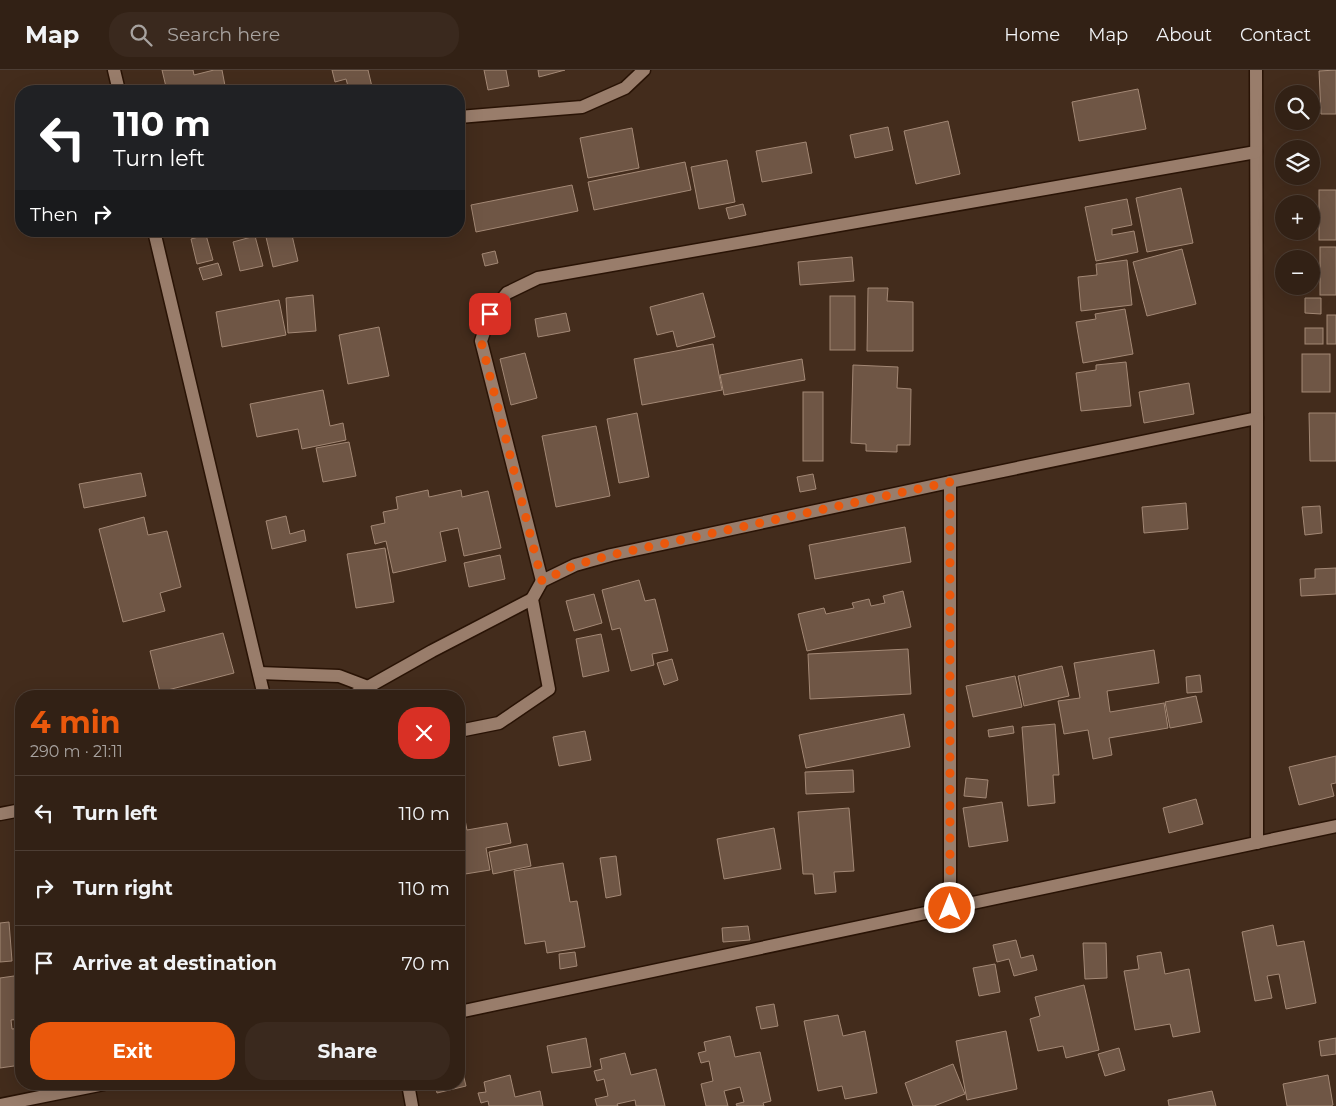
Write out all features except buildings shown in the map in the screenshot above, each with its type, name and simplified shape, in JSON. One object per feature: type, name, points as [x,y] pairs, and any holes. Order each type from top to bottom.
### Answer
[{"type":"street","points":[[114,70],[118,85]]},
{"type":"street","points":[[465,117],[582,107],[625,88],[644,70]]},
{"type":"street","points":[[1256,70],[1257,843]]},
{"type":"street","points":[[542,581],[481,341],[490,314],[507,294],[538,278],[1256,152]]},
{"type":"street","points":[[155,237],[263,690]]},
{"type":"street","points":[[375,690],[432,650],[532,598],[542,581],[575,565],[611,555],[1257,418]]},
{"type":"street","points":[[950,482],[950,908]]},
{"type":"street","points":[[465,729],[499,723],[549,689],[532,598]]},
{"type":"street","points":[[259,673],[339,676],[368,690]]},
{"type":"street","points":[[0,814],[15,811]]},
{"type":"street","points":[[465,1011],[1336,826]]},
{"type":"street","points":[[0,1105],[74,1090]]},
{"type":"street","points":[[409,1090],[412,1106]]},
{"type":"route","points":[[490,314],[481,341],[542,581],[575,565],[611,555],[950,482],[950,908]]}]
